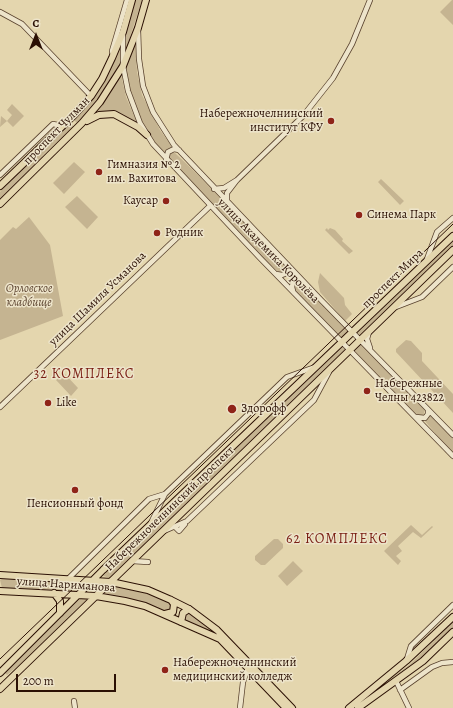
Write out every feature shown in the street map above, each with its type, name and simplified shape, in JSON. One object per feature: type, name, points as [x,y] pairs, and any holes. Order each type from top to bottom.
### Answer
[{"type":"main road","name":"проспект Чулман","points":[[0,186],[91,96],[102,79],[123,32],[132,0]]},
{"type":"main road","name":"проспект Чулман","points":[[0,204],[82,123],[100,102],[123,66],[138,28],[146,0]]},
{"type":"main road","points":[[82,123],[98,115],[114,114],[138,127],[147,135]]},
{"type":"main road","points":[[67,121],[75,123],[76,129]]},
{"type":"main road","name":"проспект Мира","points":[[348,337],[453,236]]},
{"type":"main road","name":"проспект Мира","points":[[355,345],[453,250]]},
{"type":"main road","name":"Набережночелнинский проспект","points":[[0,674],[60,613],[348,337]]},
{"type":"main road","name":"Набережночелнинский проспект","points":[[2,687],[355,345]]},
{"type":"main road","points":[[120,572],[122,580],[126,584]]},
{"type":"main road","name":"улица Нариманова","points":[[1,575],[69,578],[126,584],[148,590],[171,600],[189,609],[228,640],[292,708]]},
{"type":"main road","name":"улица Нариманова","points":[[1,591],[96,596],[125,600],[163,614],[220,639],[286,708]]},
{"type":"main road","points":[[54,594],[60,601],[60,613]]},
{"type":"main road","points":[[163,614],[173,612],[174,604],[171,600]]},
{"type":"main road","points":[[181,622],[183,614],[189,609]]},
{"type":"main road","points":[[348,708],[406,662],[453,617]]},
{"type":"main road","points":[[358,708],[423,661],[453,632]]},
{"type":"main road","points":[[0,674],[7,676],[2,687]]},
{"type":"street","points":[[113,55],[112,51],[127,0]]},
{"type":"street","points":[[227,202],[227,193],[237,180],[298,121],[324,91],[352,44],[370,0]]},
{"type":"street","points":[[0,12],[22,24],[91,96]]},
{"type":"street","name":"улица Академика Королёва","points":[[138,28],[139,59],[143,86],[148,100],[162,127],[179,150],[214,189],[453,435]]},
{"type":"street","name":"улица Академика Королёва","points":[[123,32],[123,66],[131,102],[147,135],[166,160],[453,456]]},
{"type":"street","points":[[0,175],[53,124],[62,126]]},
{"type":"street","points":[[166,160],[168,152],[174,149],[179,150]]},
{"type":"street","points":[[214,189],[224,188],[237,180]]},
{"type":"street","name":"улица Шамиля Усманова","points":[[0,407],[210,206]]},
{"type":"street","points":[[425,263],[437,232],[453,218]]},
{"type":"street","points":[[276,274],[287,274],[289,268],[288,265]]},
{"type":"street","points":[[392,308],[422,297],[453,268]]},
{"type":"street","points":[[294,293],[292,287],[296,281],[310,288]]},
{"type":"street","points":[[345,325],[354,326],[362,323]]},
{"type":"street","points":[[370,331],[367,339],[370,349]]},
{"type":"street","points":[[332,352],[336,342],[333,333]]},
{"type":"street","points":[[340,360],[351,356],[359,359]]},
{"type":"street","points":[[149,528],[165,494],[287,377],[319,365]]},
{"type":"street","points":[[162,532],[187,521],[314,400],[331,369]]},
{"type":"street","points":[[415,416],[425,418],[428,414],[427,409]]},
{"type":"street","points":[[69,578],[149,499],[165,494]]},
{"type":"street","points":[[132,561],[148,562]]},
{"type":"street","points":[[406,662],[411,646],[453,605]]},
{"type":"street","points":[[400,690],[432,666],[453,662]]},
{"type":"street","points":[[240,708],[243,682],[248,668]]},
{"type":"street","points":[[396,681],[409,708]]},
{"type":"street","points":[[74,701],[75,708]]},
{"type":"green space","points":[[134,0],[142,0],[124,56],[126,32]]},
{"type":"green space","points":[[453,0],[453,25],[440,12]]},
{"type":"green space","points":[[135,41],[137,72],[142,95],[160,130],[173,148],[167,149],[165,153],[148,136],[131,97],[125,66]]},
{"type":"green space","points":[[120,45],[121,65],[113,80],[93,108],[77,123],[72,118],[84,108]]},
{"type":"green space","points":[[121,74],[126,97],[138,125],[114,111],[96,111]]},
{"type":"green space","points":[[12,104],[24,116],[13,127],[7,121],[12,115],[7,110]]},
{"type":"green space","points":[[1,116],[7,121],[0,127]]},
{"type":"green space","points":[[68,123],[72,124],[73,127],[47,151],[0,200],[0,192],[7,183]]},
{"type":"green space","points":[[175,153],[191,168],[287,267],[287,270],[280,273],[267,262],[169,160],[168,156]]},
{"type":"green space","points":[[74,162],[85,172],[64,194],[53,183]]},
{"type":"green space","points":[[381,179],[404,201],[400,205],[378,182]]},
{"type":"green space","points":[[77,196],[98,217],[87,229],[65,207]]},
{"type":"green space","name":"Орловское кладбище","points":[[29,217],[50,245],[63,316],[0,340],[0,240],[13,227],[16,229]]},
{"type":"green space","points":[[327,228],[328,230],[330,228],[335,230],[343,239],[342,241],[353,251],[349,254],[325,230]]},
{"type":"green space","points":[[453,240],[453,247],[360,337],[356,333]]},
{"type":"green space","points":[[320,273],[344,298],[345,305],[352,314],[345,321],[320,292],[318,282]]},
{"type":"green space","points":[[297,283],[301,284],[349,331],[342,339],[295,290],[294,286]]},
{"type":"green space","points":[[406,340],[411,341],[422,353],[422,361],[453,394],[453,413],[396,352],[396,349]]},
{"type":"green space","points":[[361,343],[425,410],[423,416],[417,415],[353,350]]},
{"type":"green space","points":[[343,345],[347,349],[110,578],[103,576]]},
{"type":"green space","points":[[64,373],[78,388],[71,396],[56,380]]},
{"type":"green space","points":[[430,415],[453,438],[453,454],[424,420]]},
{"type":"green space","points":[[411,525],[422,535],[432,526],[433,527],[421,538],[413,532],[398,546],[402,551],[396,556],[401,561],[398,565],[384,551]]},
{"type":"green space","points":[[274,539],[278,539],[283,544],[283,548],[265,565],[261,565],[255,560],[255,556]]},
{"type":"green space","points":[[293,561],[303,571],[287,586],[278,576]]},
{"type":"green space","points":[[4,578],[87,582],[79,591],[2,588],[0,580]]},
{"type":"green space","points":[[112,584],[158,597],[170,603],[172,610],[167,612],[140,601],[103,593]]},
{"type":"green space","points":[[81,598],[88,598],[19,665],[7,675],[4,672]]},
{"type":"green space","points":[[188,611],[216,633],[213,634],[183,620]]},
{"type":"green space","points":[[453,622],[453,628],[424,656],[376,689],[409,665]]},
{"type":"tram line","points":[[0,659],[453,224]]},
{"type":"place","name":"Набережночелнинский институт КФУ","points":[[331,121]]},
{"type":"place","name":"Гимназия № 2 им. Вахитова","points":[[99,172]]},
{"type":"place","name":"Каусар","points":[[166,201]]},
{"type":"place","name":"Синема Парк","points":[[359,215]]},
{"type":"place","name":"Родник","points":[[157,233]]},
{"type":"place","name":"Набережные Челны 423822","points":[[367,391]]},
{"type":"place","name":"Like","points":[[48,403]]},
{"type":"place","name":"Здорофф","points":[[232,409]]},
{"type":"place","name":"Пенсионный фонд","points":[[75,490]]},
{"type":"place","name":"Набережночелнинский медицинский колледж","points":[[165,670]]},
{"type":"district","name":"32 КОМПЛЕКС","points":[[84,375]]},
{"type":"district","name":"62 КОМПЛЕКС","points":[[337,540]]}]
